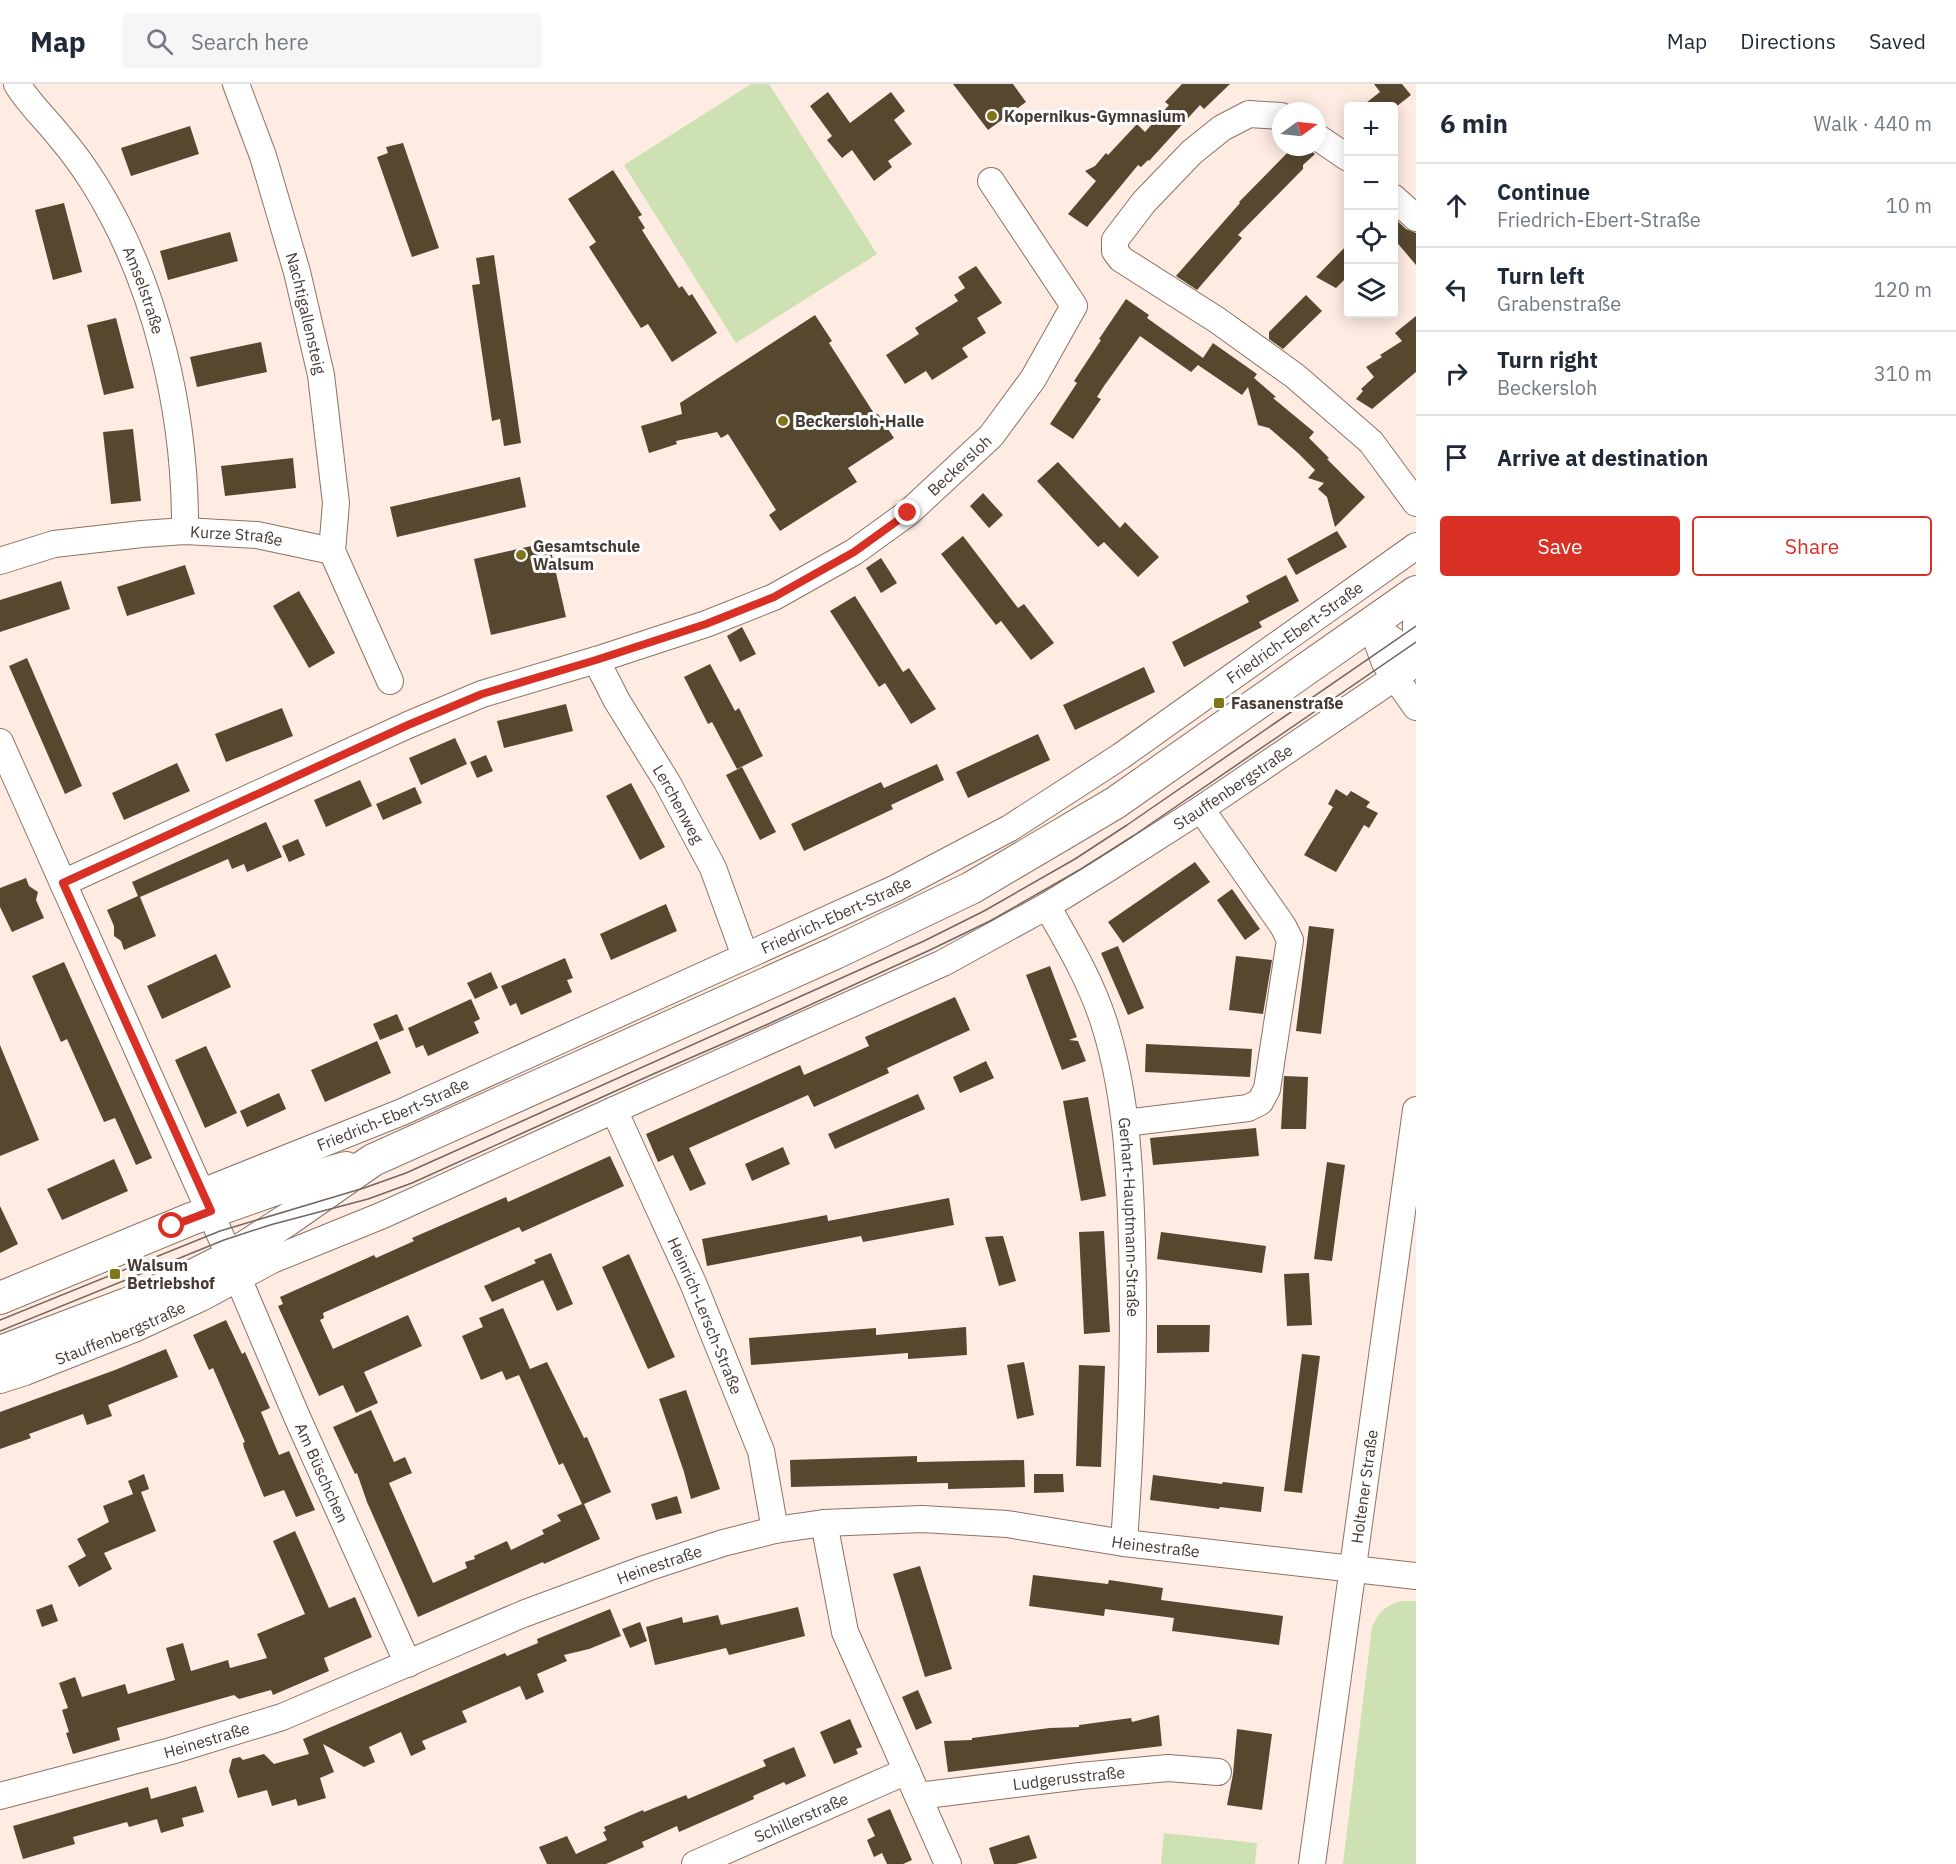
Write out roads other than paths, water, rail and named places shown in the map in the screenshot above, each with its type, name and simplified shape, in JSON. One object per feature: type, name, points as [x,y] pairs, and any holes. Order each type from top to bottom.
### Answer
[{"type":"main road","name":"Friedrich-Ebert-Straße","points":[[0,1298],[206,1201],[293,1183],[373,1160],[835,953],[971,888],[1115,803],[1416,592]]},
{"type":"main road","name":"Friedrich-Ebert-Straße","points":[[0,1352],[127,1304],[234,1268],[287,1220],[373,1160]]},
{"type":"street","name":"Amselstraße","points":[[17,84],[32,105],[60,136],[95,185],[124,237],[148,301],[168,372],[181,446],[186,492],[185,531]]},
{"type":"street","name":"Nachtigallensteig","points":[[236,84],[263,156],[297,272],[321,375],[336,503],[332,551]]},
{"type":"street","points":[[1272,115],[1250,114],[1222,128],[1192,152],[1144,202],[1115,240],[1115,250],[1121,259],[1217,320],[1295,376],[1371,442],[1416,503]]},
{"type":"street","points":[[1326,143],[1344,156]]},
{"type":"street","name":"Beckersloh","points":[[63,883],[408,725],[482,694],[706,624],[774,597],[854,552],[908,513],[991,436],[1033,379],[1074,306],[991,181]]},
{"type":"street","points":[[1398,202],[1416,218]]},
{"type":"street","name":"Kurze Straße","points":[[0,561],[54,544],[185,531],[257,536],[332,551]]},
{"type":"street","name":"Friedrich-Ebert-Straße","points":[[206,1201],[896,888],[1010,828],[1121,756],[1416,546]]},
{"type":"street","points":[[332,551],[390,681]]},
{"type":"street","points":[[1416,623],[1416,652]]},
{"type":"street","points":[[1371,624],[1403,666],[1416,707]]},
{"type":"street","points":[[1344,643],[1403,666]]},
{"type":"street","name":"Lerchenweg","points":[[596,660],[617,701],[667,783],[712,868],[745,956]]},
{"type":"street","name":"Stauffenbergstraße","points":[[0,1380],[134,1329],[201,1298],[234,1268],[272,1260],[383,1215],[943,963],[1047,906],[1201,809],[1403,666]]},
{"type":"street","name":"Am Büschchen","points":[[0,742],[206,1201],[297,1417],[408,1664]]},
{"type":"street","points":[[1125,1123],[1248,1108],[1260,1102],[1267,1089],[1290,940],[1283,926],[1201,809]]},
{"type":"street","name":"Gerhart-Hauptmann-Straße","points":[[1047,906],[1075,954],[1105,1027],[1118,1074],[1125,1123],[1134,1296],[1130,1467],[1124,1543]]},
{"type":"street","name":"Heinrich-Lersch-Straße","points":[[614,1110],[693,1283],[760,1451],[775,1530]]},
{"type":"street","name":"Holtener Straße","points":[[1312,1864],[1416,1110]]},
{"type":"street","name":"Heinestraße","points":[[0,1796],[171,1751],[282,1717],[523,1614],[647,1568],[723,1543],[775,1530],[824,1523],[922,1519],[1007,1524],[1124,1543],[1416,1576]]},
{"type":"street","points":[[824,1523],[845,1632],[948,1864]]},
{"type":"street","name":"Ludgerusstraße","points":[[918,1796],[1080,1776],[1168,1768],[1218,1772]]},
{"type":"street","name":"Schillerstraße","points":[[695,1864],[907,1771]]},
{"type":"tram line","points":[[0,1320],[220,1231],[364,1188],[406,1173],[924,941],[984,911],[1075,859],[1416,626]]},
{"type":"tram line","points":[[0,1331],[224,1240],[270,1225],[368,1199],[412,1183],[766,1025],[990,921],[1133,836],[1416,642]]},
{"type":"place","name":"Kopernikus-Gymnasium","points":[[992,116]]},
{"type":"place","name":"Beckersloh-Halle","points":[[783,421]]},
{"type":"place","name":"Gesamtschule Walsum","points":[[521,555]]},
{"type":"place","name":"Fasanenstraße","points":[[1219,703]]},
{"type":"place","name":"Walsum Betriebshof","points":[[115,1274]]}]
